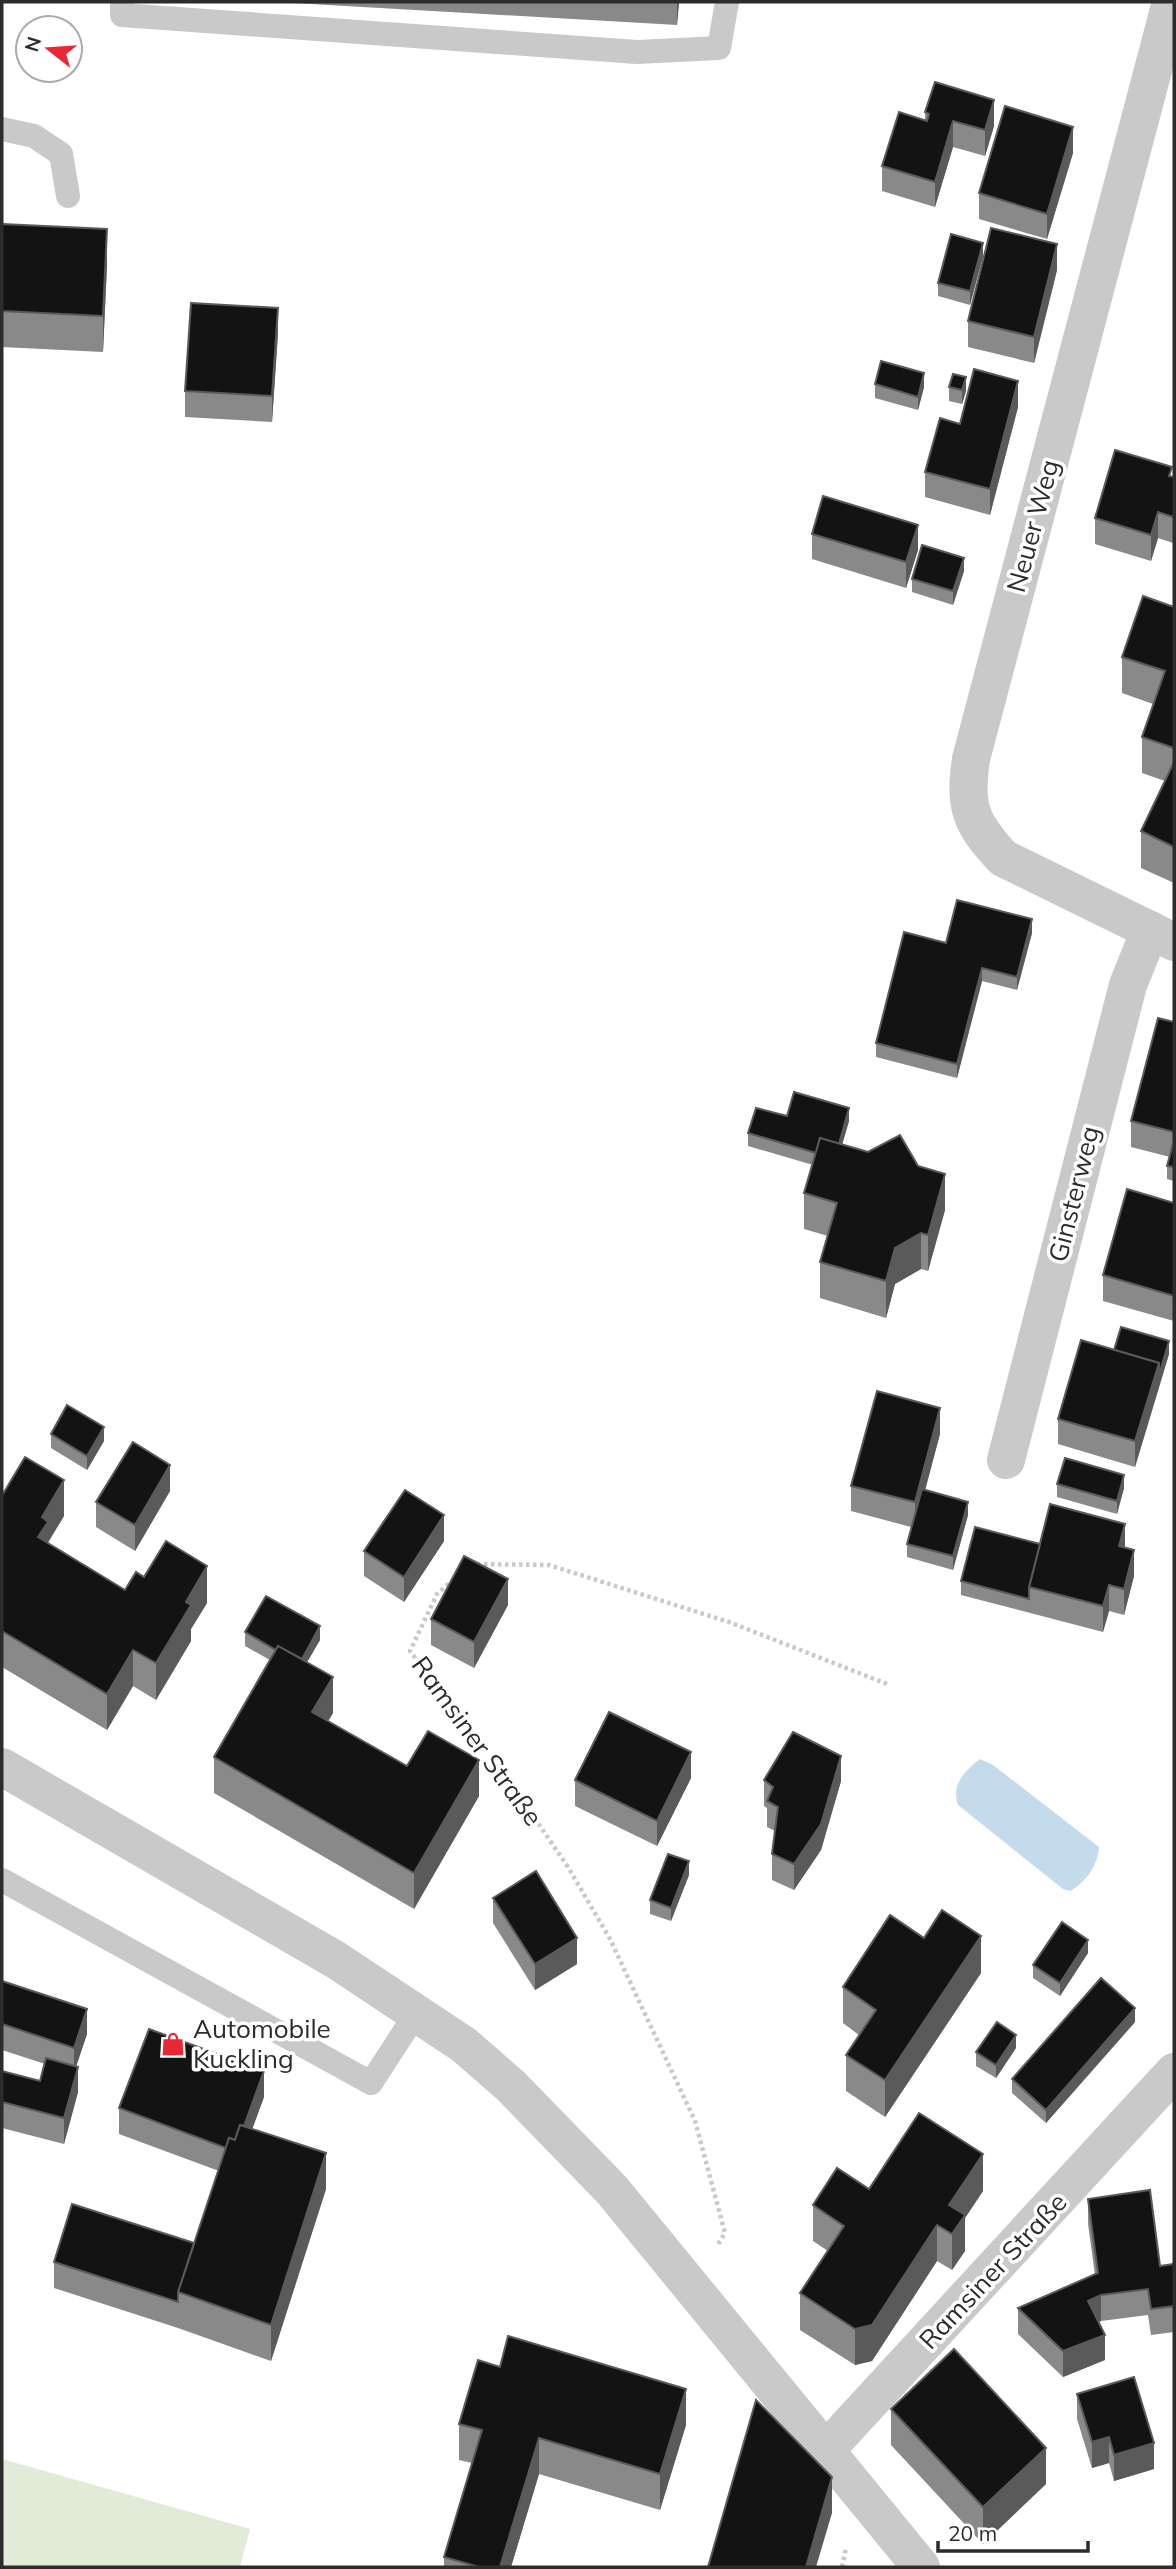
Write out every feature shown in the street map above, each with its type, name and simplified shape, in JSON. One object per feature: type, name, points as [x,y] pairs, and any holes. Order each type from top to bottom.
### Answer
[{"type":"street","name":"Neuer Weg","points":[[1162,936],[1003,858],[984,838],[969,812],[967,787],[971,759],[1171,2]]},
{"type":"street","name":"Ginsterweg","points":[[1006,1461],[1128,985],[1162,936]]},
{"type":"street","points":[[2,1767],[336,1960],[464,2045],[569,2143],[693,2285],[920,2567]]},
{"type":"street","name":"Ramsiner Straße","points":[[826,2450],[1166,2081]]},
{"type":"lane","points":[[122,2],[122,15],[636,52],[719,48],[727,2]]},
{"type":"lane","points":[[2,129],[34,136],[61,154],[68,195]]},
{"type":"lane","points":[[2,1880],[371,2083],[417,2012]]},
{"type":"path","name":"Ramsiner Straße","points":[[693,2285],[725,2233],[695,2122],[610,1939],[568,1867],[497,1763],[410,1651],[437,1594],[472,1562],[549,1565],[729,1622],[887,1684]]},
{"type":"green space","points":[[2,2459],[250,2529],[240,2567],[2,2567]]},
{"type":"water","points":[[980,1759],[993,1765],[1099,1847],[1094,1866],[1076,1887],[1070,1891],[1063,1889],[958,1805],[956,1791],[960,1779]]},
{"type":"building","points":[[935,82],[994,100],[985,130],[953,121],[935,182],[882,166],[899,112],[927,121],[929,114],[925,112]]},
{"type":"building","points":[[1005,106],[1073,127],[1047,214],[979,193]]},
{"type":"building","points":[[2,224],[107,229],[103,316],[2,311]]},
{"type":"building","points":[[991,228],[1057,244],[1034,337],[968,321]]},
{"type":"building","points":[[951,234],[983,243],[970,291],[938,283]]},
{"type":"building","points":[[191,303],[278,308],[272,396],[185,391]]},
{"type":"building","points":[[881,361],[924,373],[918,397],[875,384]]},
{"type":"building","points":[[974,369],[1018,381],[990,489],[925,472],[940,418],[960,424]]},
{"type":"building","points":[[953,374],[966,377],[962,390],[949,387]]},
{"type":"building","points":[[1115,450],[1172,467],[1169,476],[1174,477],[1173,517],[1158,512],[1151,535],[1095,518]]},
{"type":"building","points":[[823,496],[918,525],[906,562],[812,534]]},
{"type":"building","points":[[922,545],[964,558],[953,591],[912,579]]},
{"type":"building","points":[[1143,596],[1174,607],[1174,748],[1142,737],[1165,671],[1122,657]]},
{"type":"building","points":[[1174,762],[1174,847],[1141,831]]},
{"type":"building","points":[[957,900],[1032,919],[1017,977],[982,968],[957,1064],[876,1043],[904,932],[946,943]]},
{"type":"building","points":[[1158,1018],[1174,1022],[1174,1132],[1131,1121]]},
{"type":"building","points":[[794,1092],[849,1108],[839,1144],[820,1138],[816,1153],[748,1133],[756,1108],[787,1116]]},
{"type":"building","points":[[900,1135],[918,1166],[945,1174],[928,1235],[921,1233],[895,1248],[886,1281],[820,1262],[837,1203],[804,1193],[820,1138],[868,1152]]},
{"type":"building","points":[[1174,1144],[1174,1167],[1167,1166]]},
{"type":"building","points":[[1127,1189],[1174,1203],[1174,1296],[1103,1275]]},
{"type":"building","points":[[1121,1327],[1169,1341],[1159,1375],[1159,1363],[1114,1350]]},
{"type":"building","points":[[1081,1340],[1159,1363],[1135,1441],[1058,1419]]},
{"type":"building","points":[[877,1391],[940,1408],[915,1502],[851,1486]]},
{"type":"building","points":[[67,1405],[104,1427],[87,1456],[51,1434]]},
{"type":"building","points":[[133,1442],[170,1465],[135,1525],[96,1502]]},
{"type":"building","points":[[25,1457],[64,1480],[42,1517],[48,1522],[38,1537],[125,1590],[136,1572],[144,1577],[166,1541],[207,1566],[186,1602],[191,1605],[156,1663],[133,1650],[107,1694],[2,1631],[2,1493]]},
{"type":"building","points":[[1065,1458],[1124,1475],[1117,1501],[1057,1484]]},
{"type":"building","points":[[922,1489],[968,1502],[953,1556],[907,1544]]},
{"type":"building","points":[[405,1490],[444,1515],[404,1577],[364,1551]]},
{"type":"building","points":[[1050,1504],[1125,1524],[1119,1546],[1134,1550],[1124,1589],[1109,1585],[1103,1606],[1029,1587]]},
{"type":"building","points":[[975,1527],[1040,1544],[1029,1587],[1029,1599],[961,1581]]},
{"type":"building","points":[[464,1556],[508,1579],[474,1642],[431,1619]]},
{"type":"building","points":[[266,1596],[320,1626],[302,1659],[278,1646],[276,1650],[245,1632]]},
{"type":"building","points":[[278,1646],[333,1677],[312,1712],[407,1766],[428,1731],[479,1760],[414,1873],[214,1757]]},
{"type":"building","points":[[609,1712],[691,1752],[657,1821],[575,1780]]},
{"type":"building","points":[[793,1732],[841,1756],[821,1824],[794,1864],[772,1854],[778,1807],[767,1801],[773,1787],[764,1780]]},
{"type":"building","points":[[668,1854],[689,1861],[671,1908],[650,1900]]},
{"type":"building","points":[[536,1871],[577,1938],[535,1964],[493,1898]]},
{"type":"building","points":[[942,1910],[981,1936],[885,2080],[846,2055],[876,2010],[843,1987],[890,1915],[924,1938]]},
{"type":"building","points":[[1062,1922],[1088,1940],[1060,1983],[1033,1965]]},
{"type":"building","points":[[1101,1978],[1135,2008],[1046,2110],[1012,2079]]},
{"type":"building","points":[[2,1981],[87,2009],[74,2048],[2,2024]]},
{"type":"building","points":[[997,2022],[1016,2035],[996,2065],[976,2052]]},
{"type":"building","points":[[149,2029],[264,2071],[244,2126],[240,2125],[235,2140],[229,2138],[226,2148],[119,2108]]},
{"type":"building","points":[[46,2058],[78,2067],[64,2118],[2,2102],[2,2071],[40,2081]]},
{"type":"building","points":[[919,2113],[983,2154],[949,2205],[965,2215],[952,2234],[937,2225],[872,2325],[855,2329],[800,2293],[844,2226],[813,2205],[837,2168],[869,2189]]},
{"type":"building","points":[[240,2125],[326,2153],[271,2325],[178,2292],[229,2138],[235,2140]]},
{"type":"building","points":[[1150,2190],[1160,2266],[1174,2264],[1174,2306],[1151,2309],[1148,2289],[1101,2295],[1088,2301],[1105,2335],[1063,2351],[1018,2308],[1098,2273],[1088,2199]]},
{"type":"building","points":[[72,2204],[194,2243],[178,2292],[178,2302],[54,2262]]},
{"type":"building","points":[[508,2336],[686,2389],[660,2474],[539,2438],[500,2567],[479,2567],[444,2557],[482,2430],[459,2424],[478,2360],[500,2367]]},
{"type":"building","points":[[954,2349],[1046,2448],[983,2507],[891,2409]]},
{"type":"building","points":[[1134,2377],[1154,2443],[1114,2455],[1109,2437],[1092,2442],[1077,2394]]},
{"type":"building","points":[[756,2400],[832,2477],[806,2567],[708,2567]]},
{"type":"place","name":"Automobile Kuckling","points":[[173,2044]]}]
